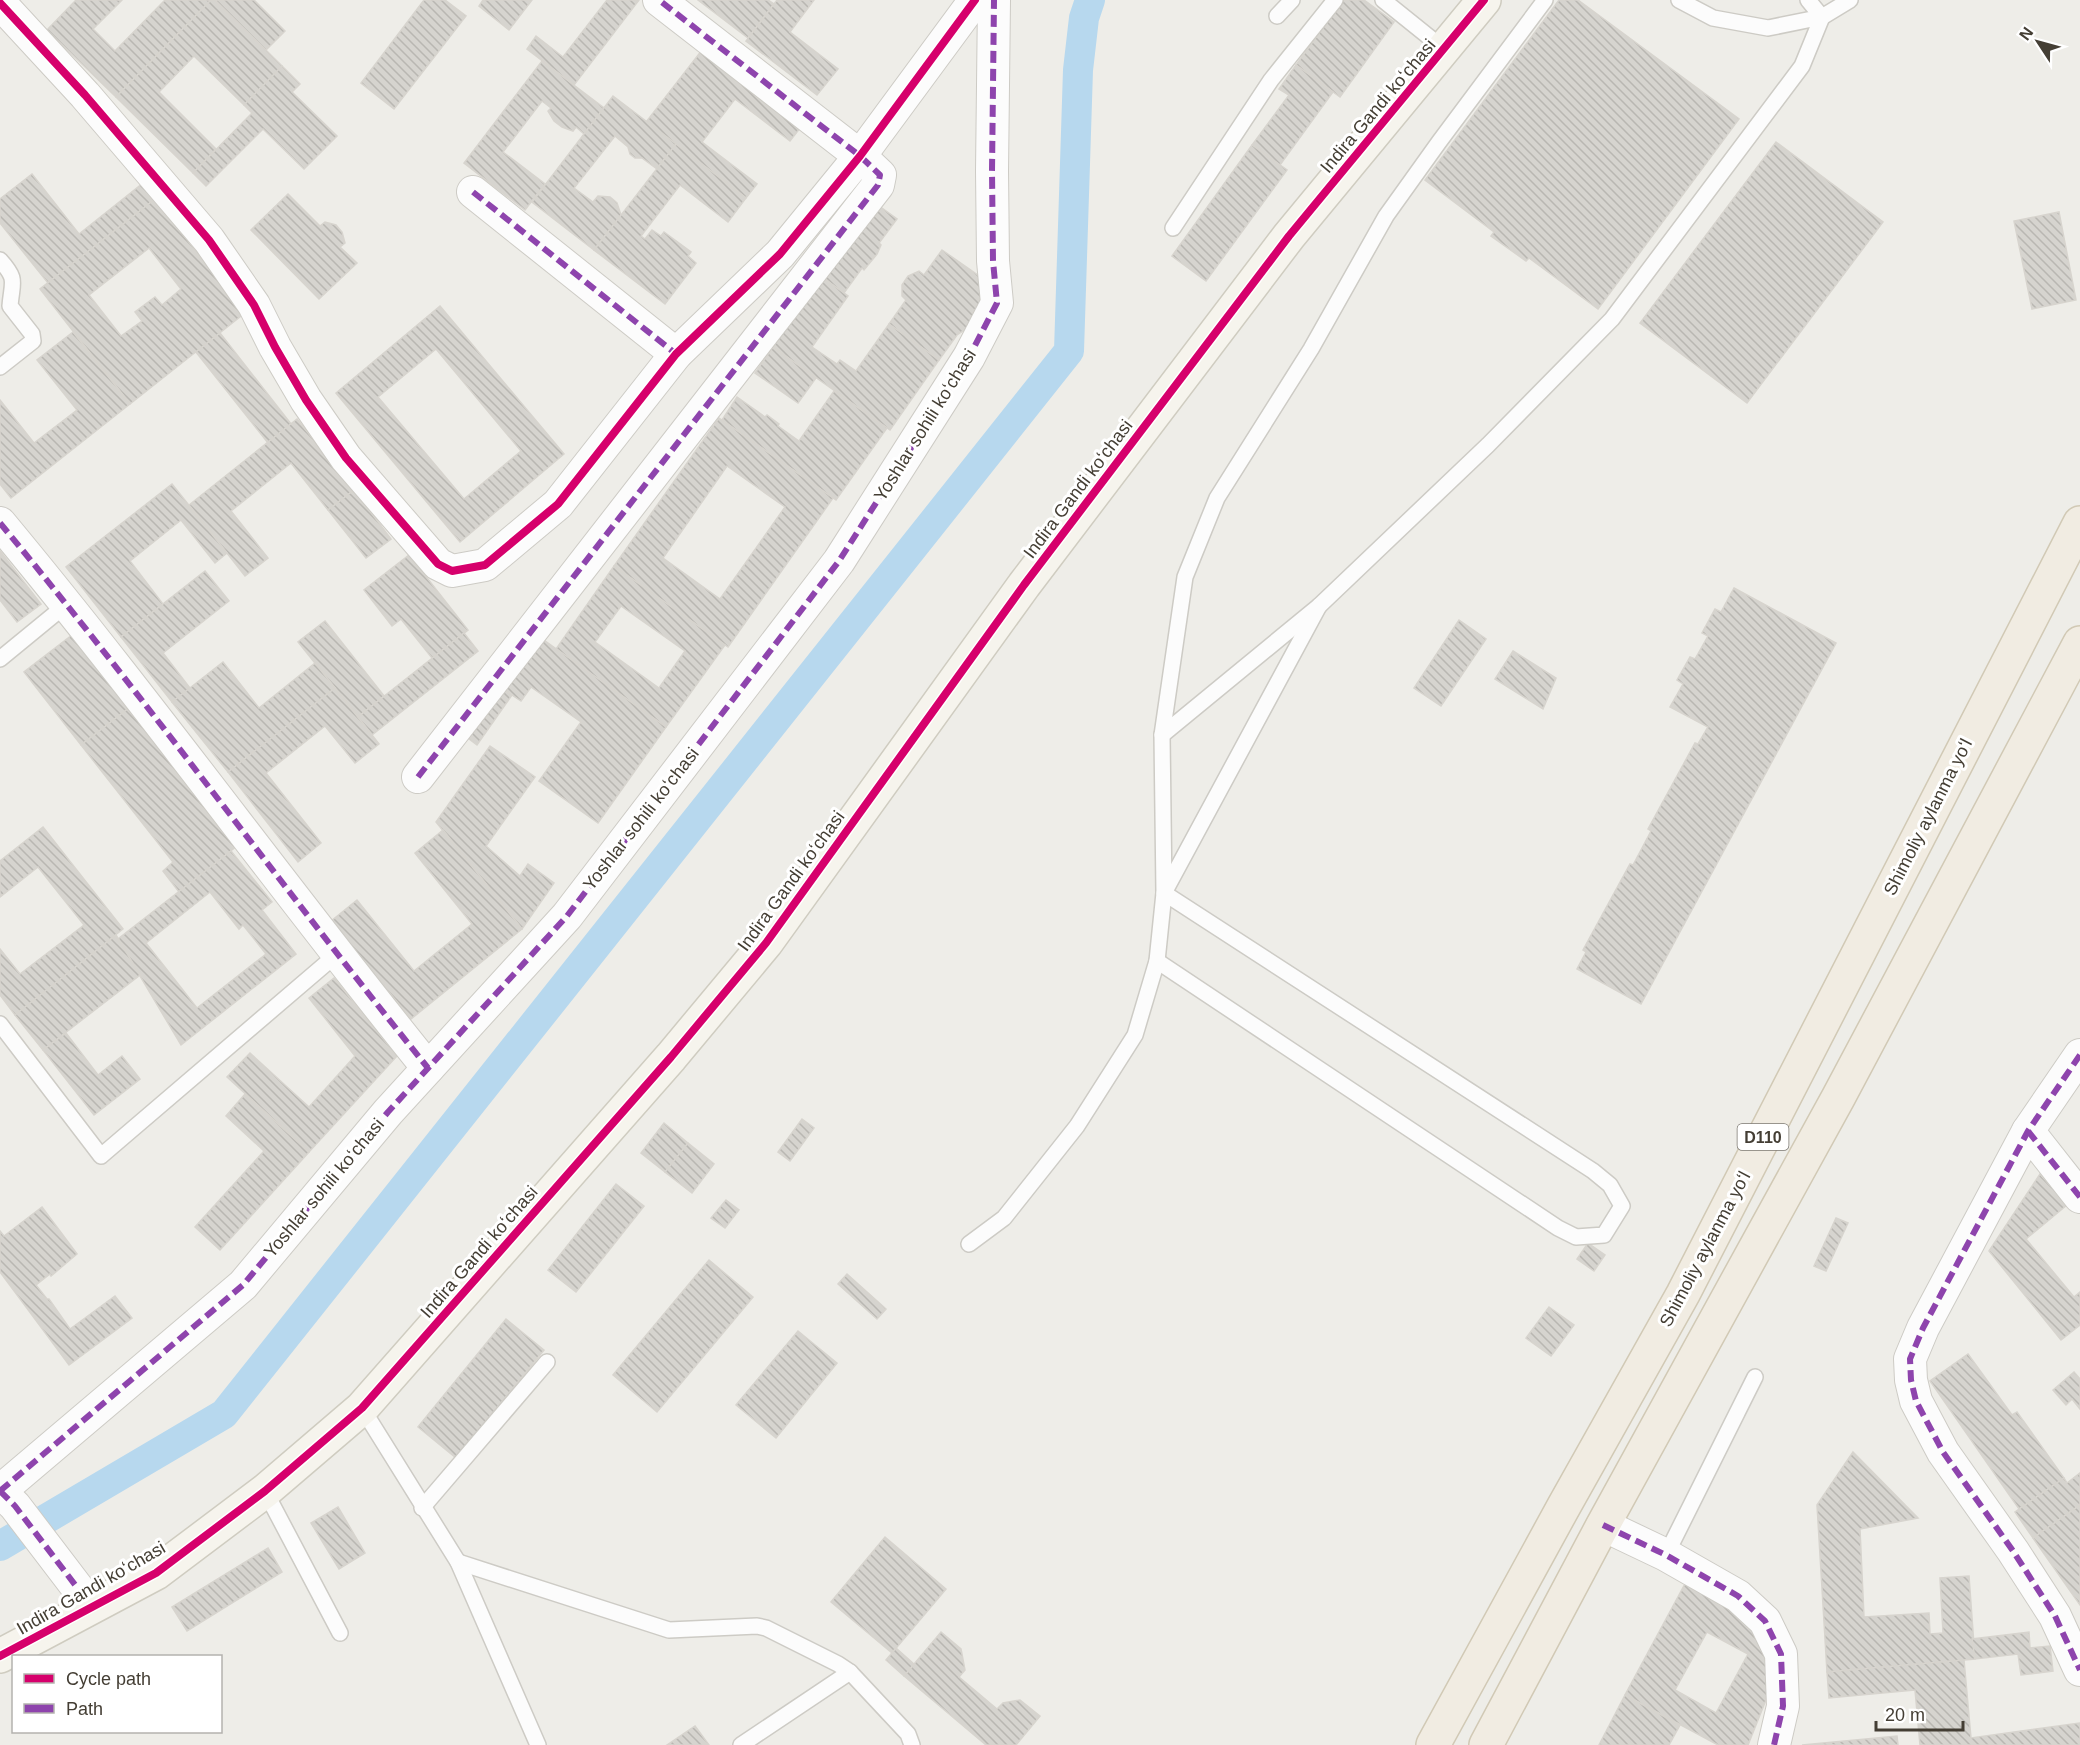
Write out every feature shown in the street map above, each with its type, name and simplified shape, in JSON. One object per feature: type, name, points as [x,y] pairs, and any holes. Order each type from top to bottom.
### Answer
[{"type":"main road","name":"Shimoliy aylanma yoʻl","points":[[1433,1745],[1683,1294],[2080,523]]},
{"type":"main road","name":"D110","points":[[1486,1745],[1603,1525],[1844,1088],[2080,643]]},
{"type":"main road","points":[[1683,1294],[1719,1314]]},
{"type":"street","points":[[418,777],[878,185],[880,176],[860,156],[658,0]]},
{"type":"street","points":[[0,3],[85,95],[209,240],[254,305],[306,400],[346,458],[438,564],[452,571],[485,565],[558,504],[676,354],[780,254],[860,156],[975,0]]},
{"type":"street","name":"Yoshlar sohili koʻchasi","points":[[0,1491],[243,1285],[388,1112],[567,916],[839,561],[969,357],[997,303],[993,261],[994,0]]},
{"type":"street","name":"Indira Gandi koʻchasi","points":[[0,1656],[156,1573],[265,1491],[362,1408],[671,1057],[766,943],[1024,585],[1289,236],[1484,0]]},
{"type":"street","points":[[473,192],[676,354]]},
{"type":"street","points":[[0,523],[68,604],[336,955],[428,1068]]},
{"type":"street","points":[[2080,1055],[2028,1131],[1923,1328],[1910,1359],[1911,1380],[1916,1401],[1942,1452],[2013,1551],[2055,1616],[2080,1670]]},
{"type":"street","points":[[2028,1131],[2080,1197]]},
{"type":"street","points":[[0,1491],[15,1506],[92,1607]]},
{"type":"street","points":[[1603,1525],[1666,1555],[1738,1596],[1765,1621],[1781,1654],[1783,1706],[1774,1745]]},
{"type":"lane","points":[[1277,16],[1292,0]]},
{"type":"lane","points":[[1173,228],[1271,80],[1335,0]]},
{"type":"lane","points":[[1383,0],[1444,49]]},
{"type":"lane","points":[[969,1244],[1004,1218],[1077,1126],[1134,1035],[1157,961],[1164,893],[1162,735],[1185,577],[1217,498],[1311,349],[1386,216],[1545,0]]},
{"type":"lane","points":[[1679,0],[1713,18],[1768,28],[1822,17],[1850,0]]},
{"type":"lane","points":[[1808,0],[1822,17]]},
{"type":"lane","points":[[1162,735],[1319,606],[1488,446],[1612,319],[1802,66],[1822,17]]},
{"type":"lane","points":[[0,260],[12,273],[10,306],[32,334],[33,341],[0,367]]},
{"type":"lane","points":[[0,659],[68,604]]},
{"type":"lane","points":[[1164,893],[1319,606]]},
{"type":"lane","points":[[1157,961],[1558,1228],[1576,1237],[1604,1235],[1622,1206],[1610,1185],[1593,1171],[1164,893]]},
{"type":"lane","points":[[0,1024],[101,1156],[336,955]]},
{"type":"lane","points":[[422,1508],[547,1362]]},
{"type":"lane","points":[[1666,1555],[1755,1377]]},
{"type":"lane","points":[[362,1408],[422,1508],[458,1562],[538,1745]]},
{"type":"lane","points":[[265,1491],[340,1633]]},
{"type":"lane","points":[[458,1562],[669,1630],[758,1626],[766,1628],[850,1672],[908,1734],[912,1745]]},
{"type":"lane","points":[[741,1745],[850,1672]]},
{"type":"building","points":[[76,0],[122,0],[93,29],[115,51],[165,0],[211,0],[116,97],[47,30]]},
{"type":"building","points":[[211,0],[215,0],[282,66],[244,105],[194,56],[159,92],[216,149],[193,173],[116,97]]},
{"type":"building","points":[[215,0],[254,0],[285,31],[266,50]]},
{"type":"building","points":[[424,0],[445,0],[466,16],[394,109],[361,83]]},
{"type":"building","points":[[483,0],[532,0],[509,30],[479,6]]},
{"type":"building","points":[[607,0],[639,0],[574,85],[527,49],[536,36],[563,57]]},
{"type":"building","points":[[698,0],[768,0],[774,4],[748,38]]},
{"type":"building","points":[[777,0],[814,0],[790,32],[838,69],[817,95],[746,41]]},
{"type":"building","points":[[1343,0],[1364,0],[1394,22],[1340,97],[1296,65]]},
{"type":"building","points":[[1559,0],[1578,0],[1739,119],[1598,309],[1529,258],[1526,261],[1491,236],[1494,232],[1425,180]]},
{"type":"building","points":[[702,50],[801,127],[790,141],[735,99],[702,142],[757,184],[746,198],[646,122]]},
{"type":"building","points":[[542,61],[604,108],[584,134],[576,127],[573,131],[554,121],[548,111],[551,108],[542,101],[503,152],[545,184],[525,210],[464,163]]},
{"type":"building","points":[[1296,65],[1333,92],[1280,165],[1252,145],[1289,95],[1279,89]]},
{"type":"building","points":[[282,66],[300,84],[292,92],[337,136],[304,169],[263,129],[206,186],[193,173],[252,113],[244,105]]},
{"type":"building","points":[[613,96],[676,144],[657,169],[642,158],[635,158],[630,154],[628,147],[615,136],[574,188],[593,202],[598,196],[610,197],[617,203],[621,215],[594,250],[532,202]]},
{"type":"building","points":[[1776,142],[1883,222],[1747,403],[1640,323]]},
{"type":"building","points":[[676,144],[746,198],[728,222],[680,185],[641,236],[645,239],[652,230],[661,236],[664,232],[691,252],[688,256],[696,263],[665,304],[594,250]]},
{"type":"building","points":[[1252,145],[1287,170],[1206,281],[1172,256]]},
{"type":"building","points":[[32,174],[79,234],[143,183],[155,199],[48,283],[0,223],[0,199]]},
{"type":"building","points":[[288,194],[320,226],[325,222],[336,225],[342,232],[345,243],[340,247],[357,263],[319,299],[251,230]]},
{"type":"building","points":[[155,199],[245,313],[130,404],[40,289]],"holes":[[[149,248],[181,289],[162,305],[155,297],[135,312],[142,321],[121,336],[89,295]]]},
{"type":"building","points":[[875,203],[897,219],[879,243],[881,245],[877,254],[864,270],[862,268],[844,293],[822,277]]},
{"type":"building","points":[[2059,212],[2076,300],[2032,309],[2014,221]]},
{"type":"building","points":[[942,250],[992,285],[974,311],[972,321],[957,335],[939,360],[889,324],[906,300],[902,296],[902,285],[908,276],[919,271],[924,275]]},
{"type":"building","points":[[822,277],[848,296],[812,347],[837,364],[840,360],[856,371],[889,324],[939,360],[890,430],[773,347]]},
{"type":"building","points":[[440,306],[564,454],[460,542],[336,393]],"holes":[[[436,349],[521,451],[464,499],[378,397]]]},
{"type":"building","points":[[73,332],[130,404],[11,498],[0,484],[0,400],[34,443],[77,410],[37,360]]},
{"type":"building","points":[[220,333],[291,424],[268,443],[196,352]]},
{"type":"building","points":[[773,347],[816,378],[798,403],[755,373]]},
{"type":"building","points":[[834,391],[887,428],[836,500],[722,420],[737,397],[765,417],[767,415],[799,441]]},
{"type":"building","points":[[719,418],[833,498],[728,647],[614,566]],"holes":[[[727,466],[785,507],[720,599],[663,558]]]},
{"type":"building","points":[[297,419],[354,490],[328,510],[291,463],[231,511],[268,558],[245,576],[189,505]]},
{"type":"building","points":[[172,484],[227,553],[215,563],[181,520],[130,561],[163,604],[121,637],[66,567]]},
{"type":"building","points":[[354,490],[391,539],[366,558],[328,510]]},
{"type":"building","points":[[0,551],[41,604],[17,622],[0,600]]},
{"type":"building","points":[[409,555],[468,630],[432,658],[401,619],[392,626],[364,590]]},
{"type":"building","points":[[614,566],[725,645],[666,727],[556,649]],"holes":[[[621,606],[685,651],[659,688],[595,642]]]},
{"type":"building","points":[[205,571],[229,601],[163,653],[190,688],[172,702],[121,637]]},
{"type":"building","points":[[1734,588],[1836,643],[1641,1004],[1577,969],[1586,952],[1583,950],[1630,864],[1633,865],[1651,831],[1648,829],[1695,743],[1698,744],[1708,727],[1670,707],[1683,684],[1677,680],[1690,657],[1695,659],[1708,636],[1702,633],[1715,609],[1721,612]]},
{"type":"building","points":[[1459,620],[1486,639],[1441,706],[1414,688]]},
{"type":"building","points":[[325,621],[384,696],[358,717],[298,642]]},
{"type":"building","points":[[464,633],[478,651],[372,735],[358,717]]},
{"type":"building","points":[[534,633],[666,727],[598,823],[539,781],[581,722],[531,687],[521,701],[497,685]]},
{"type":"building","points":[[72,635],[129,708],[81,745],[24,672]]},
{"type":"building","points":[[1513,651],[1556,678],[1543,709],[1495,679]]},
{"type":"building","points":[[223,662],[259,708],[315,663],[335,688],[228,772],[172,702]]},
{"type":"building","points":[[494,683],[512,695],[477,745],[460,732]]},
{"type":"building","points":[[335,688],[379,744],[355,763],[325,726],[266,773],[321,843],[298,862],[228,772]]},
{"type":"building","points":[[129,708],[237,846],[179,892],[163,871],[173,862],[81,745]]},
{"type":"building","points":[[490,746],[535,777],[486,846],[520,876],[528,864],[554,883],[522,929],[436,822]]},
{"type":"building","points":[[43,827],[123,929],[15,1015],[0,995],[0,949],[20,974],[84,925],[38,867],[0,897],[0,861]]},
{"type":"building","points":[[443,830],[522,929],[411,1019],[331,921],[357,900],[414,971],[472,924],[415,853]]},
{"type":"building","points":[[231,851],[272,902],[262,910],[296,954],[181,1045],[118,939]],"holes":[[[210,892],[239,929],[243,925],[266,954],[197,1008],[146,943]]]},
{"type":"building","points":[[116,935],[140,975],[43,1050],[15,1015]]},
{"type":"building","points":[[334,978],[397,1056],[309,1152],[227,1077],[250,1053],[309,1107],[355,1056],[309,998]]},
{"type":"building","points":[[66,1033],[98,1075],[122,1056],[140,1079],[94,1115],[43,1050]]},
{"type":"building","points":[[245,1094],[309,1152],[220,1250],[195,1227],[264,1151],[226,1116]]},
{"type":"building","points":[[802,1119],[814,1128],[790,1161],[778,1152]]},
{"type":"building","points":[[664,1123],[688,1143],[665,1172],[641,1153]]},
{"type":"building","points":[[688,1143],[714,1164],[692,1193],[665,1172]]},
{"type":"building","points":[[2040,1174],[2067,1205],[2026,1239],[2074,1297],[2080,1292],[2080,1325],[2061,1340],[1989,1251]]},
{"type":"building","points":[[616,1184],[644,1206],[576,1292],[548,1270]]},
{"type":"building","points":[[726,1200],[739,1210],[725,1228],[711,1218]]},
{"type":"building","points":[[42,1207],[77,1254],[51,1276],[50,1274],[36,1285],[70,1329],[115,1296],[132,1318],[69,1365],[0,1272],[0,1231],[4,1236]]},
{"type":"building","points":[[1836,1218],[1848,1223],[1826,1271],[1814,1266]]},
{"type":"building","points":[[1588,1243],[1605,1255],[1594,1271],[1577,1259]]},
{"type":"building","points":[[709,1260],[753,1297],[657,1412],[613,1375]]},
{"type":"building","points":[[847,1274],[886,1309],[877,1319],[838,1284]]},
{"type":"building","points":[[1549,1307],[1574,1325],[1551,1356],[1526,1338]]},
{"type":"building","points":[[506,1319],[544,1350],[456,1458],[418,1427]]},
{"type":"building","points":[[798,1331],[837,1363],[776,1438],[736,1405]]},
{"type":"building","points":[[1968,1354],[2012,1415],[2017,1412],[2064,1478],[2019,1509],[1930,1381]]},
{"type":"building","points":[[2074,1372],[2080,1379],[2080,1409],[2072,1399],[2066,1405],[2053,1390]]},
{"type":"building","points":[[1853,1452],[1918,1518],[1860,1529],[1864,1617],[1929,1613],[1930,1634],[1943,1633],[1940,1578],[1969,1576],[1975,1659],[1827,1672],[1817,1505]]},
{"type":"building","points":[[2080,1473],[2080,1505],[2033,1538],[2015,1512],[2064,1478],[2067,1483]]},
{"type":"building","points":[[2080,1505],[2080,1605],[2033,1538]]},
{"type":"building","points":[[338,1507],[365,1553],[339,1569],[311,1523]]},
{"type":"building","points":[[885,1537],[946,1589],[892,1653],[831,1602]]},
{"type":"building","points":[[268,1548],[282,1572],[187,1631],[172,1607]]},
{"type":"building","points":[[1686,1582],[1763,1623],[1768,1695],[1748,1745],[1718,1745],[1625,1695]],"holes":[[[1707,1632],[1748,1654],[1716,1713],[1675,1690]]]},
{"type":"building","points":[[941,1632],[961,1649],[965,1670],[959,1677],[997,1709],[1003,1703],[1020,1700],[1040,1716],[1016,1745],[986,1745],[904,1676]]},
{"type":"building","points":[[2029,1632],[2030,1648],[2050,1646],[2053,1671],[2021,1675],[2018,1654],[1975,1659],[1972,1639]]},
{"type":"building","points":[[896,1648],[914,1664],[904,1676],[886,1660]]},
{"type":"building","points":[[1964,1660],[1971,1738],[2080,1723],[2080,1745],[1920,1745],[1915,1690],[1829,1698],[1827,1672]]},
{"type":"building","points":[[1625,1695],[1680,1725],[1669,1745],[1599,1745]]},
{"type":"building","points":[[695,1726],[709,1745],[667,1745]]},
{"type":"building","points":[[1897,1736],[1898,1745],[1802,1745]]},
{"type":"waterway","points":[[0,1546],[224,1414],[1069,351],[1078,70],[1084,18],[1090,0]]},
{"type":"marked path","points":[[418,777],[878,185],[880,175],[860,156],[659,0]]},
{"type":"marked path","points":[[0,1491],[243,1285],[388,1112],[567,916],[839,561],[969,357],[997,303],[993,261],[992,171],[994,0]]},
{"type":"marked path","points":[[473,192],[676,354]]},
{"type":"marked path","points":[[0,523],[109,658],[428,1068]]},
{"type":"marked path","points":[[2080,1055],[2028,1131],[1923,1328],[1910,1359],[1911,1380],[1916,1401],[1943,1452],[2013,1551],[2055,1616],[2080,1670]]},
{"type":"marked path","points":[[2028,1131],[2080,1197]]},
{"type":"marked path","points":[[0,1491],[15,1506],[92,1607]]},
{"type":"marked path","points":[[1603,1525],[1666,1555],[1738,1596],[1765,1621],[1781,1654],[1783,1706],[1774,1745]]},
{"type":"cycle path","points":[[0,3],[85,95],[209,240],[254,305],[306,400],[346,458],[438,564],[452,571],[485,565],[558,504],[676,354],[780,254],[860,156],[975,0]]},
{"type":"cycle path","points":[[0,1656],[156,1573],[265,1491],[362,1408],[671,1057],[766,943],[1024,585],[1289,236],[1484,0]]}]
